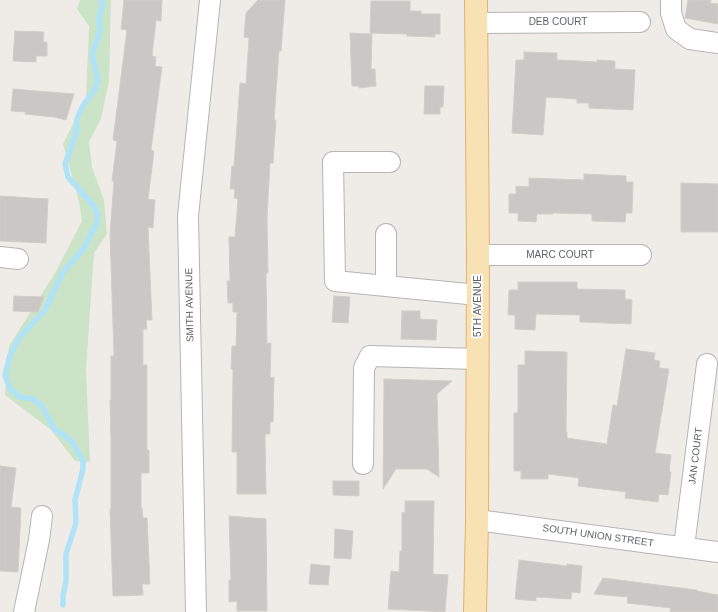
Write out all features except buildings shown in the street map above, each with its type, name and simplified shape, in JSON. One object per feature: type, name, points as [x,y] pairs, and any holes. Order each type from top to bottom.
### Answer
[{"type":"main road","name":"5TH AVENUE","points":[[475,612],[478,359],[476,0]]},
{"type":"street","name":"SMITH AVENUE","points":[[196,612],[188,216],[210,0]]},
{"type":"street","points":[[671,0],[671,13],[676,29],[690,39],[718,43]]},
{"type":"street","name":"DEB COURT","points":[[476,22],[640,22]]},
{"type":"street","points":[[390,162],[333,162],[335,281],[478,295]]},
{"type":"street","points":[[386,234],[386,286]]},
{"type":"street","name":"MARC COURT","points":[[478,255],[642,255]]},
{"type":"street","points":[[363,464],[364,368],[370,356],[478,359]]},
{"type":"street","name":"JAN COURT","points":[[684,547],[707,364]]},
{"type":"street","points":[[24,612],[39,540],[42,516]]},
{"type":"street","name":"SOUTH UNION STREET","points":[[477,520],[718,552]]},
{"type":"green space","points":[[80,0],[111,0],[109,81],[101,119],[89,142],[92,167],[104,200],[107,234],[94,253],[86,369],[90,462],[75,461],[51,430],[5,395],[9,346],[55,273],[82,221],[79,201],[63,144],[86,98],[89,26],[77,9]]},
{"type":"waterway","points":[[63,605],[66,581],[66,554],[76,523],[75,500],[83,469],[83,461],[73,443],[64,435],[55,430],[41,405],[33,399],[20,397],[10,389],[5,375],[10,355],[20,337],[45,310],[63,272],[85,247],[96,226],[98,216],[94,206],[68,177],[65,164],[76,133],[77,119],[82,107],[95,89],[98,80],[92,55],[100,31],[99,17],[103,4],[101,0]]}]
